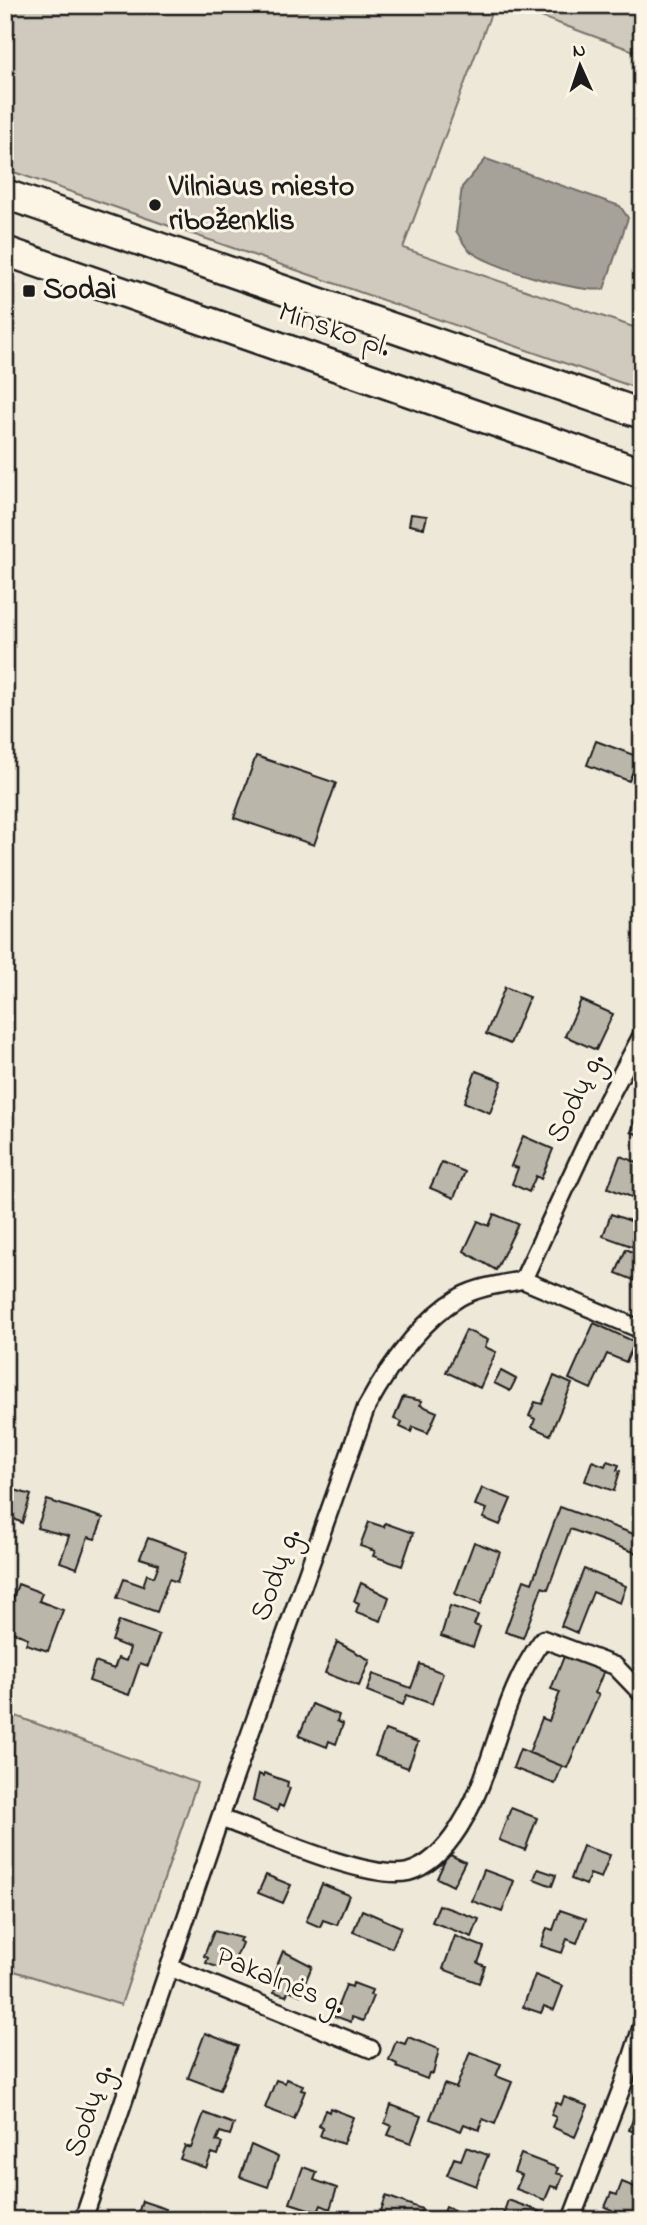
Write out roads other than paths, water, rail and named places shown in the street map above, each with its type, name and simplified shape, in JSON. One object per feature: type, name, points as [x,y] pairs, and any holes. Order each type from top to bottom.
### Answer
[{"type":"highway","name":"Minsko pl.","points":[[5,194],[642,414]]},
{"type":"highway","name":"Minsko pl.","points":[[5,251],[642,473]]},
{"type":"street","name":"Sodų g.","points":[[83,2220],[220,1818],[366,1408],[380,1382],[439,1313],[462,1296],[523,1280],[636,1055],[642,1035]]},
{"type":"street","points":[[523,1280],[642,1330]]},
{"type":"street","points":[[220,1818],[369,1871],[408,1871],[436,1856],[465,1816],[487,1769],[527,1660],[543,1639],[615,1666],[642,1694]]},
{"type":"street","name":"Pakalnės g.","points":[[169,1968],[371,2049]]},
{"type":"street","points":[[571,2220],[624,2082],[642,2026]]},
{"type":"place","name":"Vilniaus miesto riboženklis","points":[[155,205]]},
{"type":"place","name":"Sodai","points":[[29,291]]}]
